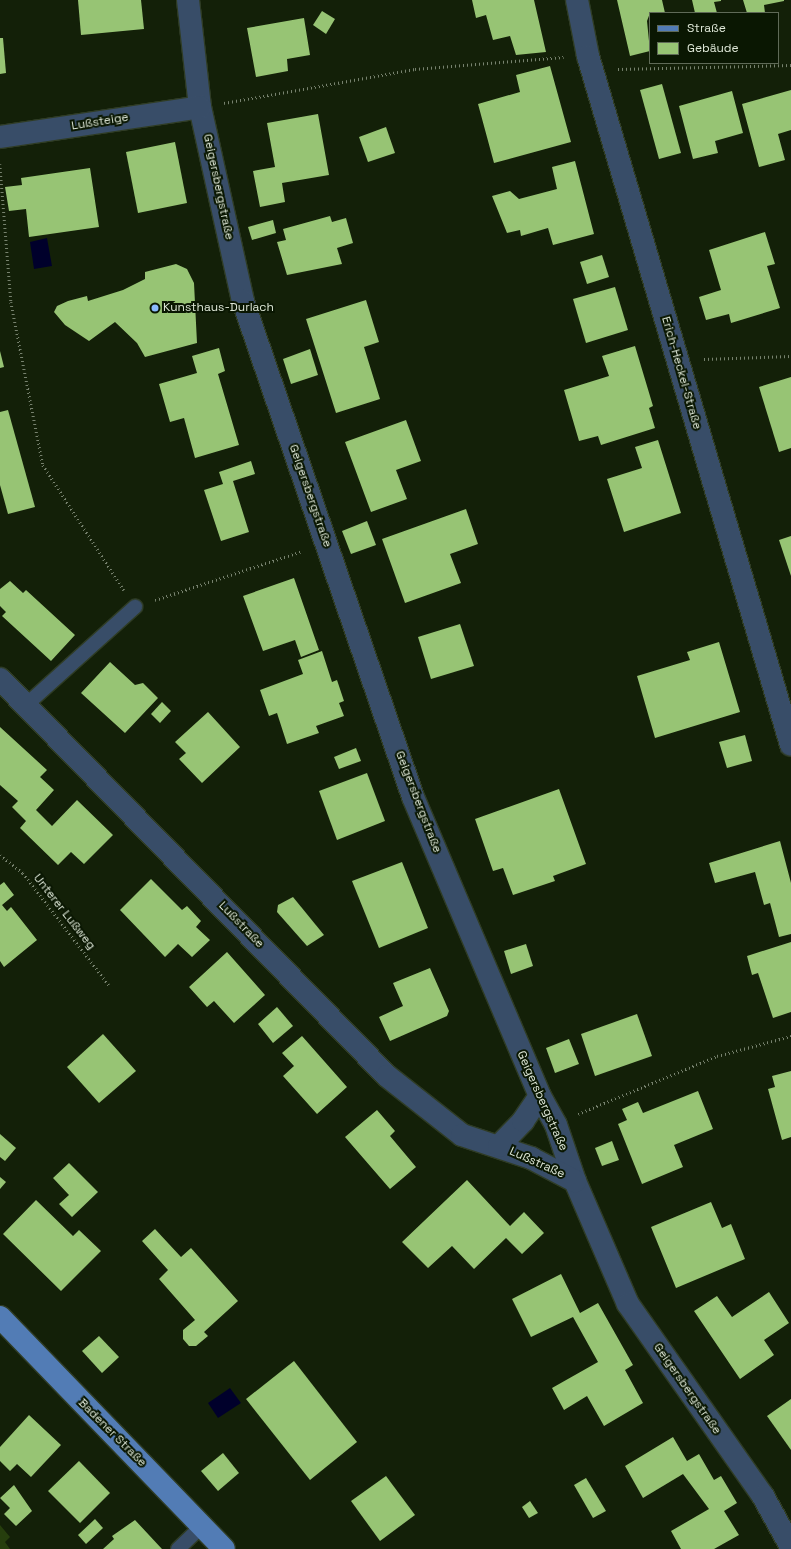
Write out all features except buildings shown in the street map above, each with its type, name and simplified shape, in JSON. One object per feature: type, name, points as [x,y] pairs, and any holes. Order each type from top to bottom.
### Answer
[{"type":"main road","name":"Badener Straße","points":[[0,1317],[203,1525],[224,1549]]},
{"type":"street","name":"Geigersbergstraße","points":[[188,0],[200,107],[243,301],[413,797],[540,1096],[556,1125],[575,1181],[628,1304],[763,1496],[791,1547]]},
{"type":"street","name":"Erich-Heckel-Straße","points":[[577,0],[588,56],[791,744]]},
{"type":"street","name":"Lußsteige","points":[[0,137],[200,107]]},
{"type":"street","name":"Lußstraße","points":[[0,679],[387,1076],[462,1135],[532,1158],[575,1181]]},
{"type":"street","name":"Lußstraße","points":[[499,1146],[523,1121],[540,1096]]},
{"type":"lane","points":[[26,705],[135,607]]},
{"type":"lane","points":[[178,1549],[203,1525]]},
{"type":"path","points":[[229,103],[415,69],[588,56]]},
{"type":"path","points":[[635,68],[791,65]]},
{"type":"path","points":[[0,164],[11,302],[43,465],[135,607],[327,543]]},
{"type":"path","points":[[715,357],[791,356]]},
{"type":"path","name":"Unterer Lußweg","points":[[0,855],[23,873],[109,984]]},
{"type":"path","points":[[572,1116],[711,1058],[791,1036]]},
{"type":"green space","points":[[0,1525],[10,1537],[5,1542],[10,1549],[0,1549]]},
{"type":"water","points":[[47,238],[52,266],[34,269],[30,242]]},
{"type":"water","points":[[230,1388],[241,1403],[218,1418],[208,1403]]},
{"type":"place","name":"Kunsthaus-Durlach","points":[[155,308]]}]
